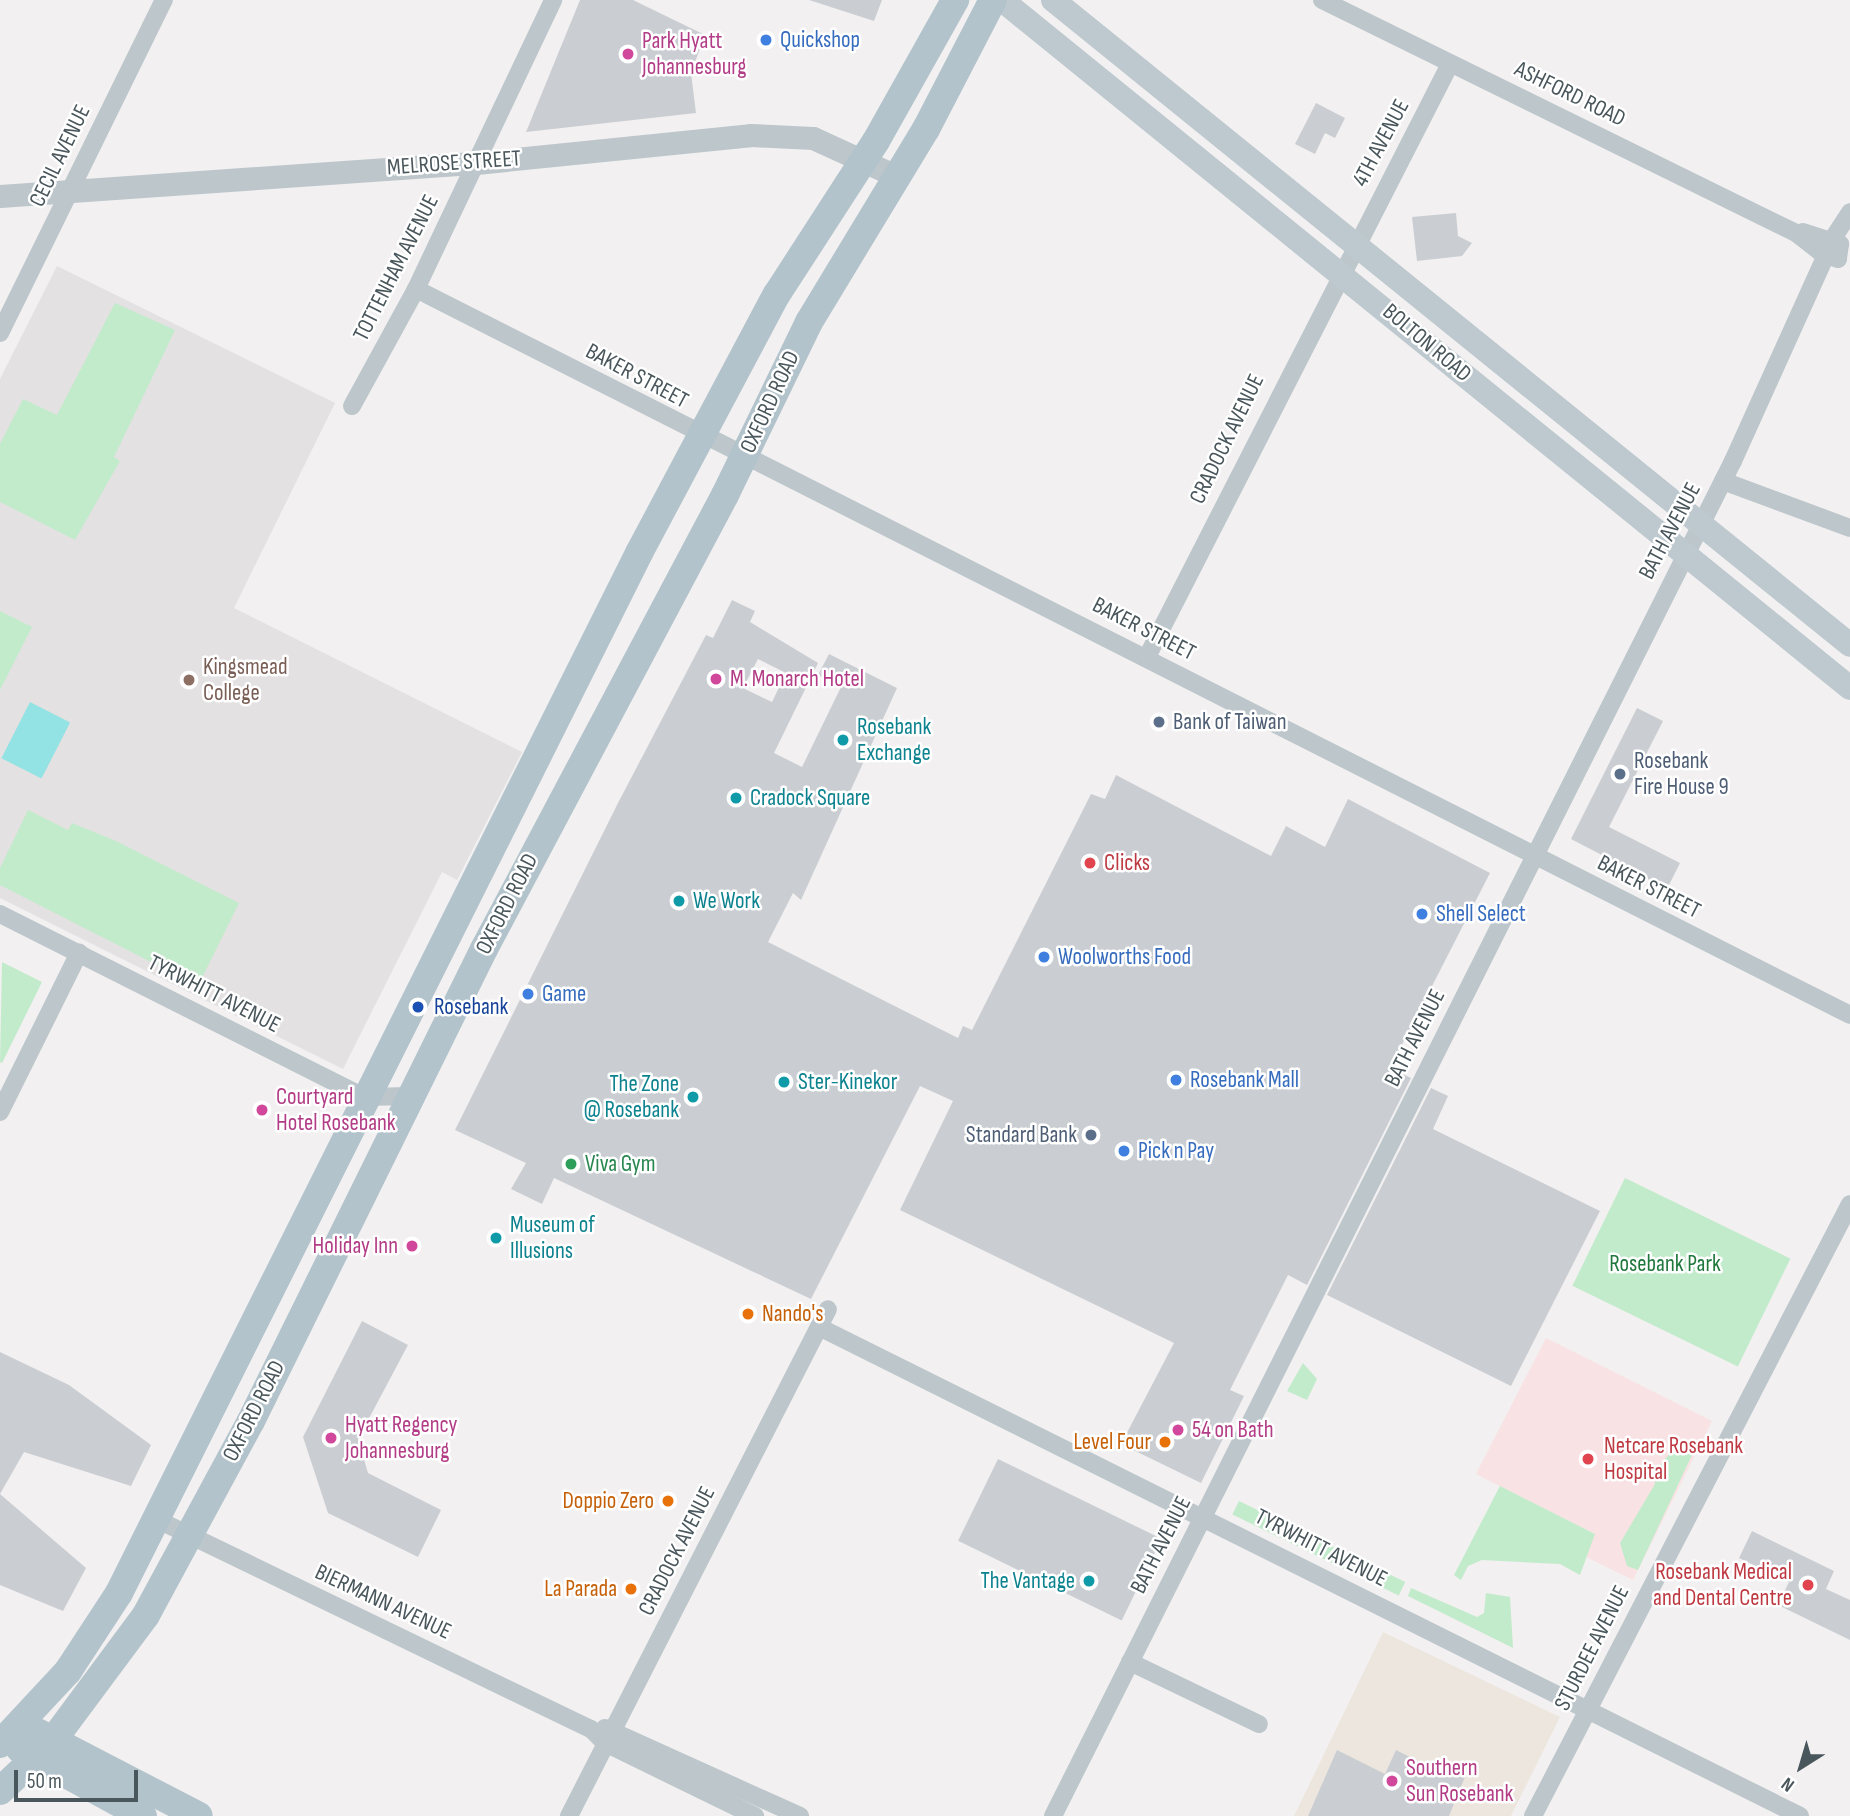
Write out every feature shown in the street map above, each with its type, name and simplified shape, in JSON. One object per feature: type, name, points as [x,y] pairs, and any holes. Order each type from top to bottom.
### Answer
[{"type":"main road","points":[[915,71],[936,0]]},
{"type":"main road","name":"OXFORD ROAD","points":[[10,1734],[92,1639],[156,1519],[364,1097],[777,294],[865,159],[956,0]]},
{"type":"main road","name":"OXFORD ROAD","points":[[0,1791],[42,1752],[146,1615],[190,1535],[410,1096],[744,455],[808,322],[898,177],[993,0]]},
{"type":"main road","name":"BOLTON ROAD","points":[[1002,0],[1340,271],[1850,688]]},
{"type":"main road","name":"BOLTON ROAD","points":[[1053,0],[1850,645]]},
{"type":"main road","points":[[10,1734],[143,1816]]},
{"type":"main road","points":[[42,1752],[199,1816]]},
{"type":"street","name":"CECIL AVENUE","points":[[0,333],[164,0]]},
{"type":"street","name":"TOTTENHAM AVENUE","points":[[352,405],[416,289],[553,0]]},
{"type":"street","name":"ASHFORD ROAD","points":[[1322,0],[1836,253]]},
{"type":"street","name":"4TH AVENUE","points":[[1356,244],[1450,64]]},
{"type":"street","name":"MELROSE STREET","points":[[0,196],[476,163],[774,134],[813,138],[865,159],[898,177]]},
{"type":"street","points":[[1836,253],[1850,212]]},
{"type":"street","points":[[1836,253],[1850,226]]},
{"type":"street","name":"CRADOCK AVENUE","points":[[1147,657],[1356,244]]},
{"type":"street","name":"BATH AVENUE","points":[[1053,1816],[1684,554],[1723,481],[1818,280],[1836,253]]},
{"type":"street","name":"BAKER STREET","points":[[416,289],[702,438],[744,455],[1147,657],[1533,856],[1850,1015]]},
{"type":"street","points":[[1723,481],[1850,528]]},
{"type":"street","name":"TYRWHITT AVENUE","points":[[0,914],[364,1097],[410,1096]]},
{"type":"street","points":[[0,1112],[79,953]]},
{"type":"street","name":"STURDEE AVENUE","points":[[1533,1816],[1850,1205]]},
{"type":"street","name":"CRADOCK AVENUE","points":[[569,1816],[828,1309]]},
{"type":"street","name":"TYRWHITT AVENUE","points":[[819,1327],[1203,1516],[1800,1816]]},
{"type":"street","name":"BIERMANN AVENUE","points":[[156,1519],[591,1729],[797,1815]]},
{"type":"street","points":[[1130,1662],[1259,1724]]},
{"type":"street","name":"BIERMANN AVENUE","points":[[609,1736],[755,1816]]},
{"type":"shaded area","name":"Kingsmead College","points":[[57,266],[335,403],[234,608],[522,752],[457,880],[442,872],[343,1069],[0,898],[0,379]]},
{"type":"shaded area","name":"Netcare Rosebank Hospital","points":[[1546,1338],[1712,1421],[1633,1580],[1584,1556],[1595,1534],[1476,1474]]},
{"type":"shaded area","points":[[1383,1632],[1560,1717],[1511,1816],[1294,1816]]},
{"type":"green space","points":[[115,303],[175,330],[114,457],[120,461],[75,540],[0,502],[0,444],[23,399],[57,415]]},
{"type":"green space","points":[[0,611],[32,627],[0,690]]},
{"type":"green space","points":[[28,810],[68,830],[72,823],[116,841],[239,903],[198,986],[0,885],[0,868]]},
{"type":"green space","points":[[2,962],[42,982],[2,1063],[0,1062]]},
{"type":"green space","name":"Rosebank Park","points":[[1625,1178],[1790,1259],[1738,1367],[1572,1286]]},
{"type":"green space","points":[[1303,1363],[1317,1379],[1307,1400],[1287,1391]]},
{"type":"green space","points":[[1699,1440],[1638,1570],[1627,1566],[1620,1543],[1655,1484],[1655,1471],[1676,1446]]},
{"type":"green space","points":[[1500,1486],[1595,1534],[1580,1575],[1560,1564],[1482,1560],[1468,1566],[1461,1580],[1454,1575]]},
{"type":"green space","points":[[1239,1501],[1405,1582],[1399,1596],[1232,1514]]},
{"type":"green space","points":[[1411,1588],[1477,1617],[1484,1613],[1486,1593],[1510,1597],[1513,1648],[1408,1596]]},
{"type":"water","points":[[30,702],[70,722],[41,779],[1,758]]},
{"type":"building","name":"Park Hyatt Johannesburg","points":[[580,0],[633,0],[705,35],[691,73],[696,113],[526,132]]},
{"type":"building","points":[[809,0],[882,0],[874,21]]},
{"type":"building","points":[[1316,103],[1345,118],[1335,138],[1325,133],[1315,154],[1295,144]]},
{"type":"building","points":[[1456,213],[1458,236],[1472,243],[1462,256],[1417,261],[1412,217]]},
{"type":"building","points":[[732,600],[755,611],[750,622],[818,663],[774,753],[802,767],[841,687],[818,675],[829,654],[897,688],[801,900],[793,893],[768,942],[958,1038],[963,1026],[972,1030],[1091,794],[1105,799],[1116,775],[1271,856],[1286,826],[1325,847],[1348,799],[1490,873],[1390,1068],[1411,1078],[1307,1285],[1288,1275],[1230,1390],[1244,1396],[1201,1483],[1121,1444],[1174,1343],[900,1210],[953,1101],[920,1086],[811,1299],[554,1178],[542,1204],[511,1189],[526,1163],[455,1130],[618,803],[706,635],[713,638]],"holes":[[[758,659],[786,673],[772,702],[743,688]]]},
{"type":"building","name":"Rosebank Fire House 9","points":[[1637,708],[1663,721],[1609,827],[1680,863],[1667,889],[1571,839]]},
{"type":"building","points":[[1431,1088],[1448,1096],[1433,1129],[1600,1211],[1511,1386],[1327,1295]]},
{"type":"building","name":"Hyatt Regency Johannesburg","points":[[362,1321],[408,1345],[358,1439],[368,1473],[441,1510],[418,1557],[328,1513],[303,1437]]},
{"type":"building","points":[[0,1352],[69,1385],[151,1445],[131,1486],[24,1452],[0,1494]]},
{"type":"building","name":"The Vantage","points":[[998,1459],[1162,1539],[1122,1621],[958,1541]]},
{"type":"building","points":[[0,1494],[86,1568],[63,1611],[0,1585]]},
{"type":"building","name":"Rosebank Medical and Dental Centre","points":[[1752,1531],[1834,1571],[1826,1589],[1850,1600],[1850,1640],[1778,1605],[1789,1582],[1739,1558]]},
{"type":"building","name":"Southern Sun Rosebank","points":[[1337,1750],[1385,1774],[1396,1750],[1449,1777],[1457,1761],[1469,1767],[1449,1816],[1308,1816]]},
{"type":"place","name":"Quickshop","points":[[766,40]]},
{"type":"place","name":"Park Hyatt Johannesburg","points":[[628,54]]},
{"type":"place","name":"M. Monarch Hotel","points":[[716,679]]},
{"type":"place","name":"Kingsmead College","points":[[189,680]]},
{"type":"place","name":"Bank of Taiwan","points":[[1159,722]]},
{"type":"place","name":"Rosebank Exchange","points":[[843,740]]},
{"type":"place","name":"Rosebank Fire House 9","points":[[1620,774]]},
{"type":"place","name":"Cradock Square","points":[[736,798]]},
{"type":"place","name":"Clicks","points":[[1090,863]]},
{"type":"place","name":"We Work","points":[[679,901]]},
{"type":"place","name":"Shell Select","points":[[1422,914]]},
{"type":"place","name":"Woolworths Food","points":[[1044,957]]},
{"type":"place","name":"Game","points":[[528,994]]},
{"type":"place","name":"Rosebank","points":[[418,1007]]},
{"type":"place","name":"Rosebank Mall","points":[[1176,1080]]},
{"type":"place","name":"Ster-Kinekor","points":[[784,1082]]},
{"type":"place","name":"The Zone @ Rosebank","points":[[693,1097]]},
{"type":"place","name":"Courtyard Hotel Rosebank","points":[[262,1110]]},
{"type":"place","name":"Standard Bank","points":[[1091,1135]]},
{"type":"place","name":"Pick n Pay","points":[[1124,1151]]},
{"type":"place","name":"Viva Gym","points":[[571,1164]]},
{"type":"place","name":"Museum of Illusions","points":[[496,1238]]},
{"type":"place","name":"Holiday Inn","points":[[412,1246]]},
{"type":"place","name":"Nando's","points":[[748,1314]]},
{"type":"place","name":"54 on Bath","points":[[1178,1430]]},
{"type":"place","name":"Hyatt Regency Johannesburg","points":[[331,1438]]},
{"type":"place","name":"Level Four","points":[[1165,1442]]},
{"type":"place","name":"Netcare Rosebank Hospital","points":[[1588,1459]]},
{"type":"place","name":"Doppio Zero","points":[[668,1501]]},
{"type":"place","name":"The Vantage","points":[[1089,1581]]},
{"type":"place","name":"Rosebank Medical and Dental Centre","points":[[1808,1585]]},
{"type":"place","name":"La Parada","points":[[631,1589]]},
{"type":"place","name":"Southern Sun Rosebank","points":[[1392,1781]]}]
